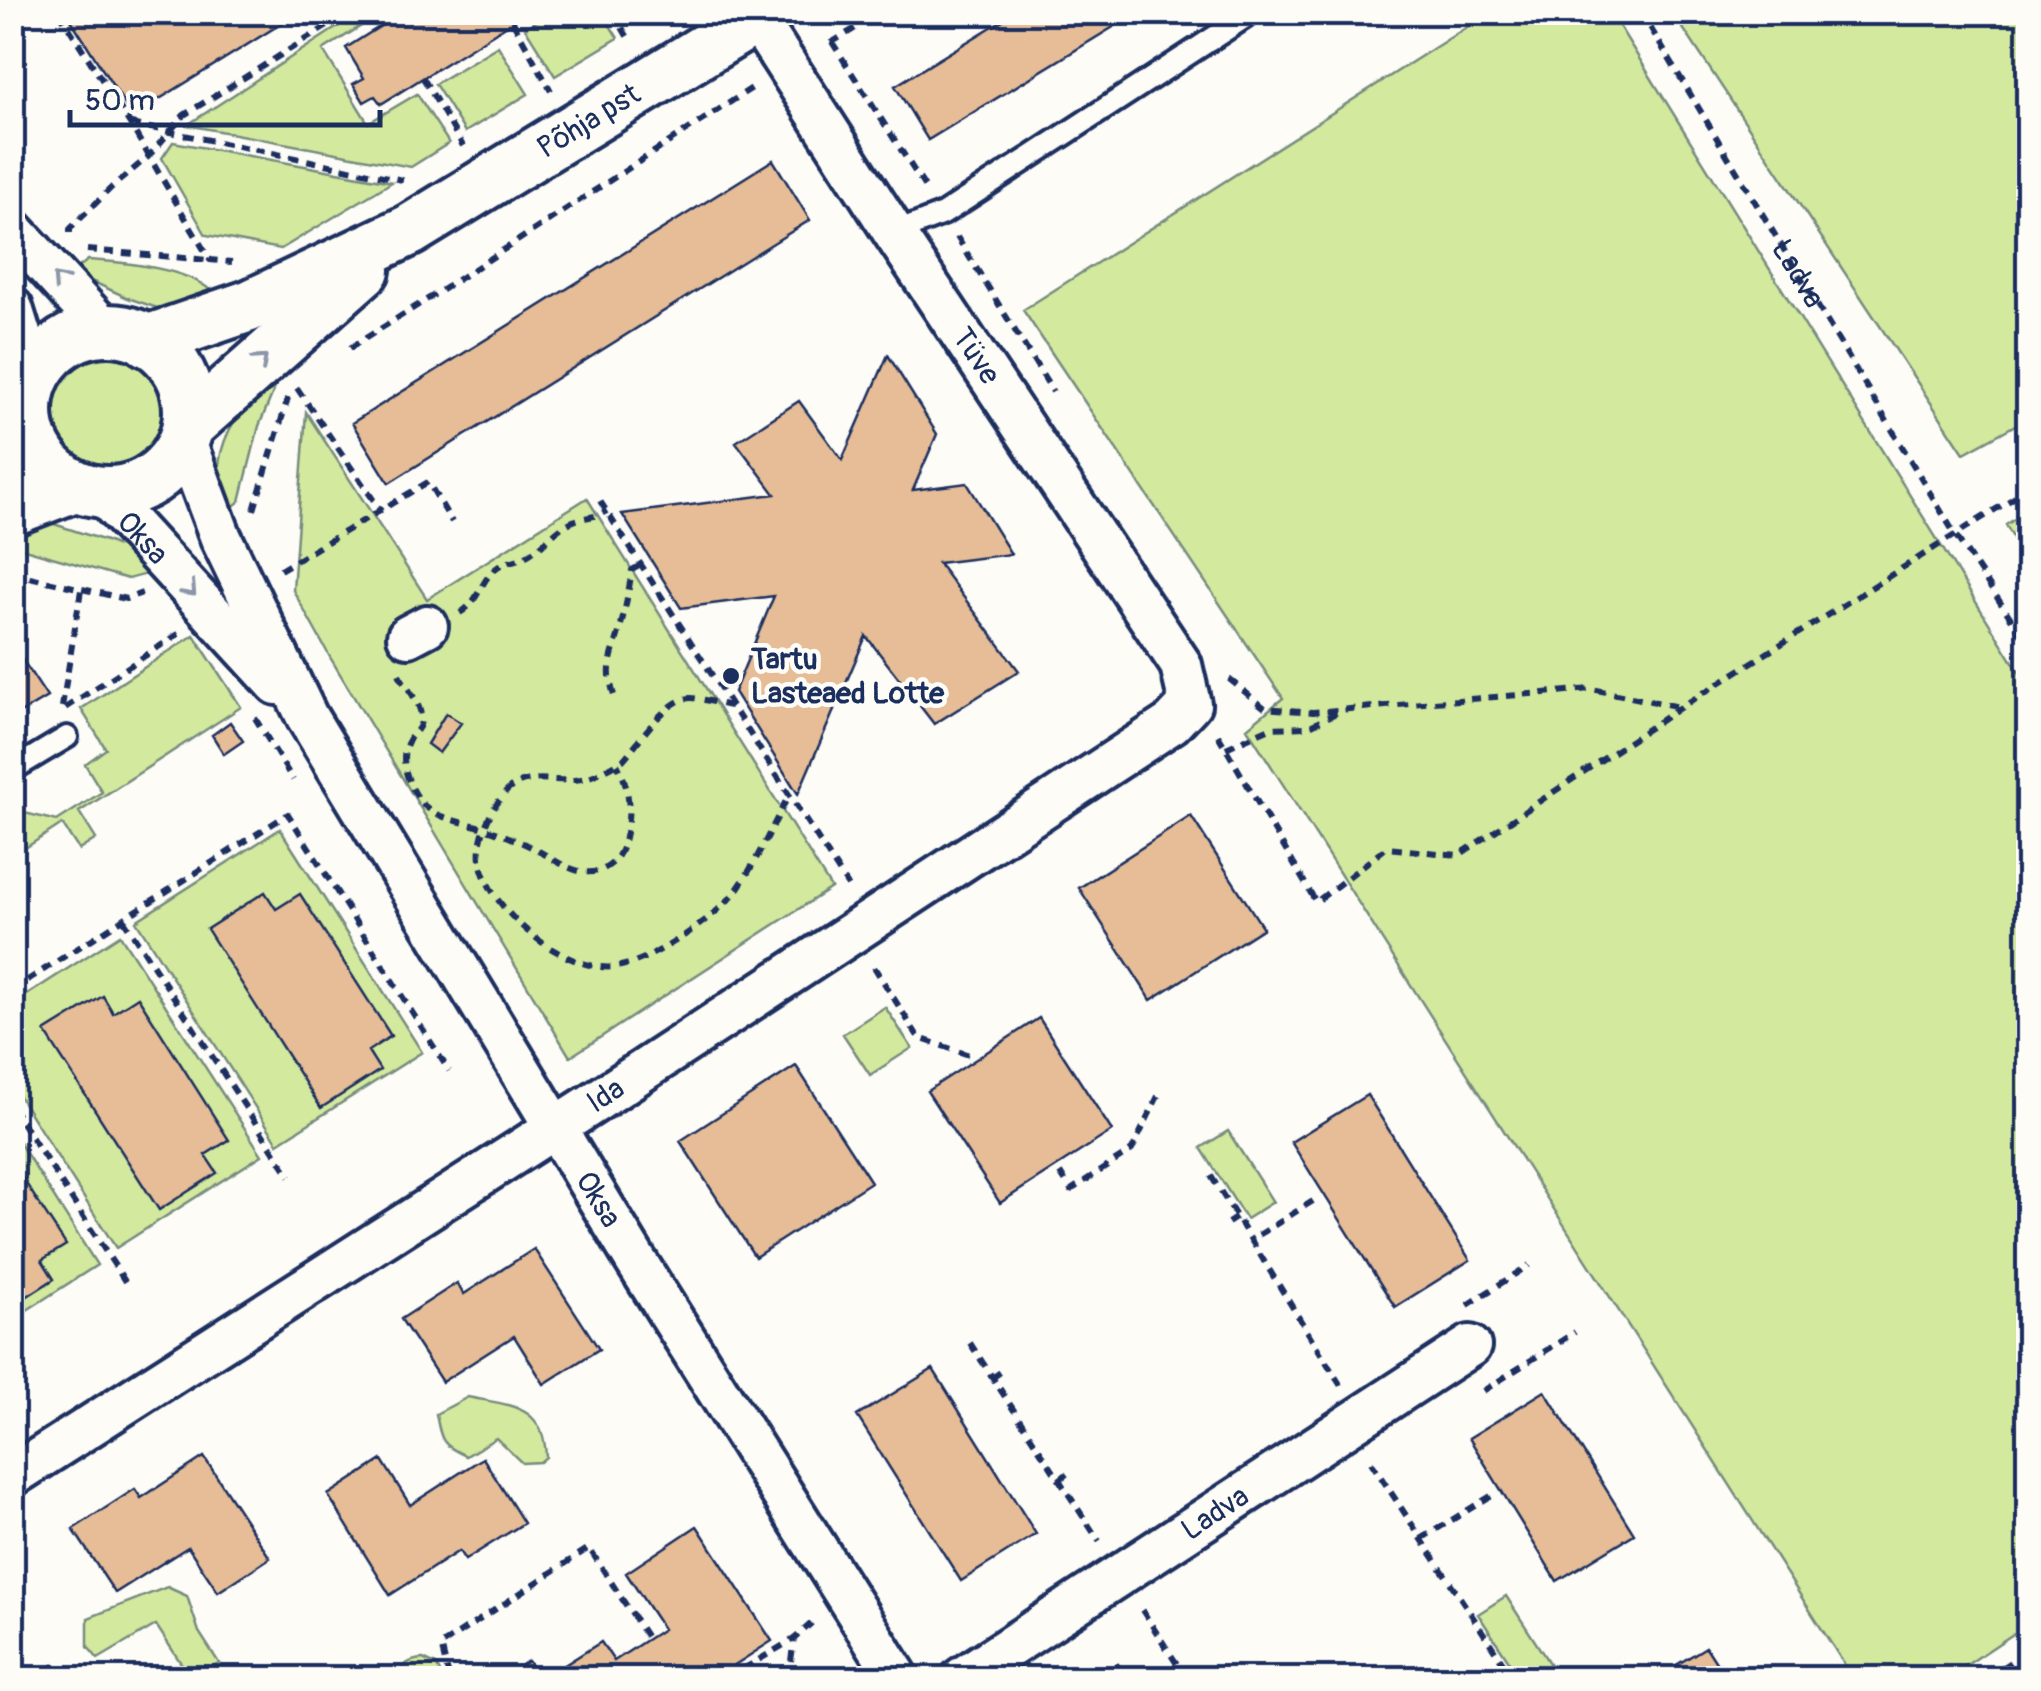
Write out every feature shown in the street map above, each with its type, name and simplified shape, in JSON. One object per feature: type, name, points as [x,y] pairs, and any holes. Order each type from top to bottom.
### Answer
[{"type":"street","name":"Tüve","points":[[758,14],[894,233],[1181,666],[1208,700]]},
{"type":"street","name":"Põhja pst","points":[[127,336],[249,306],[413,207],[758,14]]},
{"type":"street","name":"Põhja pst","points":[[186,432],[413,207]]},
{"type":"street","points":[[12,230],[127,336]]},
{"type":"street","points":[[12,308],[31,436],[41,457],[56,473],[88,489]]},
{"type":"street","points":[[12,510],[88,489],[122,491],[151,480],[174,459],[186,432],[187,392],[181,377],[161,350],[127,336],[88,333],[56,350],[43,363],[25,406]]},
{"type":"street","name":"Oksa","points":[[186,432],[221,538],[307,717],[532,1091],[898,1678]]},
{"type":"street","name":"Oksa","points":[[88,489],[176,574],[307,717]]},
{"type":"street","name":"Ida","points":[[12,1476],[1208,700]]},
{"type":"street","name":"Ladva","points":[[962,1678],[1470,1346]]},
{"type":"lane","points":[[894,233],[943,214],[1253,12]]},
{"type":"lane","points":[[12,770],[67,736]]},
{"type":"path","points":[[60,12],[210,260]]},
{"type":"path","points":[[70,239],[70,229],[148,157],[184,116],[350,12]]},
{"type":"path","points":[[613,12],[634,46]]},
{"type":"path","points":[[854,12],[862,24]]},
{"type":"path","points":[[343,352],[787,66],[882,12]]},
{"type":"path","name":"Ladva","points":[[1641,12],[1956,536],[2028,644]]},
{"type":"path","points":[[512,22],[553,95]]},
{"type":"path","points":[[832,42],[1055,395]]},
{"type":"path","points":[[423,78],[466,152]]},
{"type":"path","points":[[130,124],[170,131],[413,207]]},
{"type":"path","points":[[221,538],[251,521],[293,383],[380,511]]},
{"type":"path","points":[[270,576],[428,482],[452,522]]},
{"type":"path","points":[[1218,735],[1316,902],[1386,848],[1459,855],[1681,707],[2028,489]]},
{"type":"path","points":[[600,501],[848,886]]},
{"type":"path","points":[[606,511],[595,518],[568,523],[526,556],[497,567],[468,608],[417,631],[397,644],[392,656],[400,677],[416,700],[422,720],[408,740],[402,761],[420,801],[428,808],[486,828],[577,871],[598,872],[616,858],[626,836],[628,793],[626,779],[617,764]]},
{"type":"path","points":[[614,695],[610,659],[621,628],[632,570],[641,565]]},
{"type":"path","points":[[12,573],[126,598],[164,586],[176,574]]},
{"type":"path","points":[[67,736],[62,709],[81,590]]},
{"type":"path","points":[[62,709],[183,631]]},
{"type":"path","points":[[1221,665],[1230,679],[1265,708],[1313,712],[1592,690],[1681,707]]},
{"type":"path","points":[[1208,700],[1230,679]]},
{"type":"path","points":[[732,707],[694,698],[680,699],[665,710],[617,764],[576,780],[523,780],[508,791],[496,805],[480,848],[480,862],[492,890],[513,920],[542,943],[568,957],[614,968],[683,938],[720,908],[736,892],[788,796]]},
{"type":"path","points":[[1226,748],[1270,728],[1308,727],[1343,709]]},
{"type":"path","points":[[12,990],[288,814],[449,1071]]},
{"type":"path","points":[[123,919],[290,1176]]},
{"type":"path","points":[[889,957],[874,967],[920,1038],[972,1056]]},
{"type":"path","points":[[1060,1173],[1072,1190],[1132,1150],[1158,1096]]},
{"type":"path","points":[[12,1107],[126,1284]]},
{"type":"path","points":[[1212,1176],[1296,1322],[1342,1387]]},
{"type":"path","points":[[1251,1240],[1313,1201]]},
{"type":"path","points":[[1228,1223],[1237,1217]]},
{"type":"path","points":[[970,1343],[1100,1542]]},
{"type":"path","points":[[992,1378],[1002,1371]]},
{"type":"path","points":[[1371,1462],[1478,1632],[1513,1678]]},
{"type":"path","points":[[1059,1480],[1068,1473]]},
{"type":"path","points":[[1422,1540],[1494,1494]]},
{"type":"path","points":[[449,1678],[440,1645],[589,1548],[648,1639]]},
{"type":"path","points":[[1142,1610],[1193,1677]]},
{"type":"path","points":[[728,1678],[794,1639],[816,1619]]},
{"type":"path","points":[[790,1662],[794,1639]]},
{"type":"path","points":[[1987,1678],[2028,1650]]},
{"type":"green space","points":[[359,13],[382,13],[323,50],[368,123],[417,94],[449,143],[411,167],[187,125]]},
{"type":"green space","points":[[550,13],[602,13],[618,38],[555,76],[525,28]]},
{"type":"green space","points":[[1489,13],[1611,13],[2028,686],[2028,1624],[1947,1678],[1853,1678],[1247,728],[1283,698],[1023,310]]},
{"type":"green space","points":[[1673,13],[2028,13],[2028,418],[1964,453]]},
{"type":"green space","points":[[498,46],[528,94],[465,132],[435,84]]},
{"type":"green space","points":[[173,142],[392,182],[281,249],[206,235],[162,158]]},
{"type":"green space","points":[[88,260],[177,273],[207,288],[217,298],[172,313],[76,274]]},
{"type":"green space","points":[[108,346],[134,351],[156,365],[170,387],[175,413],[170,439],[156,461],[134,475],[108,480],[82,475],[60,461],[46,439],[41,413],[46,387],[60,365],[82,351]]},
{"type":"green space","points":[[268,382],[276,385],[259,426],[240,501],[226,512],[218,469],[221,452],[243,408]]},
{"type":"green space","points":[[306,412],[427,599],[587,498],[831,888],[570,1057],[293,590]]},
{"type":"green space","points":[[2028,510],[2028,565],[2006,525]]},
{"type":"green space","points":[[51,523],[106,541],[149,559],[158,571],[128,579],[14,546],[13,524]]},
{"type":"green space","points":[[194,635],[241,707],[79,812],[96,839],[79,850],[62,824],[13,856],[13,820],[25,813],[57,821],[102,792],[85,764],[106,749],[81,709]]},
{"type":"green space","points":[[280,829],[422,1052],[278,1143],[136,921]]},
{"type":"green space","points":[[120,935],[262,1155],[116,1248],[13,1087],[13,1004]]},
{"type":"green space","points":[[885,1007],[912,1048],[870,1075],[843,1034]]},
{"type":"green space","points":[[12,1131],[97,1265],[13,1319],[12,1319]]},
{"type":"green space","points":[[1228,1131],[1273,1202],[1246,1219],[1201,1148]]},
{"type":"green space","points":[[468,1397],[511,1406],[532,1417],[544,1440],[546,1457],[540,1462],[522,1463],[496,1438],[466,1456],[447,1445],[436,1414]]},
{"type":"green space","points":[[167,1587],[187,1596],[199,1632],[219,1663],[190,1677],[156,1625],[98,1659],[88,1647],[88,1618]]},
{"type":"green space","points":[[1506,1596],[1551,1666],[1531,1678],[1520,1678],[1478,1614]]},
{"type":"green space","points":[[423,1659],[436,1665],[443,1678],[397,1678],[406,1664]]},
{"type":"building","points":[[66,12],[300,12],[132,116]]},
{"type":"building","points":[[403,12],[528,12],[381,104],[375,96],[364,102],[353,84],[364,78],[346,48]]},
{"type":"building","points":[[1016,12],[1138,12],[928,140],[895,86]]},
{"type":"building","points":[[773,160],[810,220],[389,483],[352,423]]},
{"type":"building","name":"Tartu Lasteaed Lotte","points":[[888,355],[937,434],[913,490],[967,483],[1011,554],[938,563],[1019,671],[934,724],[866,636],[798,794],[734,692],[774,596],[681,608],[622,514],[775,494],[736,442],[799,401],[842,460]]},
{"type":"building","points":[[12,644],[47,697],[12,718]]},
{"type":"building","points":[[446,713],[461,723],[439,753],[427,744]]},
{"type":"building","points":[[230,722],[243,741],[224,754],[212,735]]},
{"type":"building","points":[[1191,816],[1263,928],[1151,1000],[1079,888]]},
{"type":"building","points":[[265,892],[276,909],[300,894],[391,1036],[368,1051],[380,1070],[321,1108],[207,929]]},
{"type":"building","points":[[103,996],[113,1013],[138,997],[229,1140],[205,1155],[217,1173],[159,1210],[45,1032]]},
{"type":"building","points":[[1039,1018],[1112,1131],[1000,1203],[927,1091]]},
{"type":"building","points":[[796,1066],[871,1182],[755,1257],[680,1141]]},
{"type":"building","points":[[1367,1095],[1470,1260],[1395,1307],[1291,1142]]},
{"type":"building","points":[[12,1162],[66,1245],[42,1260],[54,1279],[12,1306]]},
{"type":"building","points":[[534,1249],[599,1349],[544,1384],[514,1336],[442,1382],[401,1319],[457,1283],[464,1294]]},
{"type":"building","points":[[933,1369],[1036,1534],[961,1581],[857,1416]]},
{"type":"building","points":[[1545,1391],[1634,1534],[1557,1581],[1469,1438]]},
{"type":"building","points":[[204,1457],[270,1558],[218,1592],[188,1547],[115,1593],[73,1529],[135,1489],[141,1498]]},
{"type":"building","points":[[483,1458],[524,1523],[465,1560],[459,1551],[390,1595],[328,1495],[382,1460],[410,1505]]},
{"type":"building","points":[[697,1526],[772,1641],[719,1675],[713,1666],[694,1678],[544,1678],[601,1642],[614,1661],[663,1629],[626,1573]]},
{"type":"building","points":[[1706,1647],[1726,1678],[1655,1678]]},
{"type":"building","points":[[528,1661],[539,1678],[501,1678]]},
{"type":"building","points":[[1118,1664],[1127,1678],[1094,1678]]},
{"type":"building","points":[[53,1665],[62,1678],[32,1678]]},
{"type":"place","name":"Tartu Lasteaed Lotte","points":[[731,676]]}]
